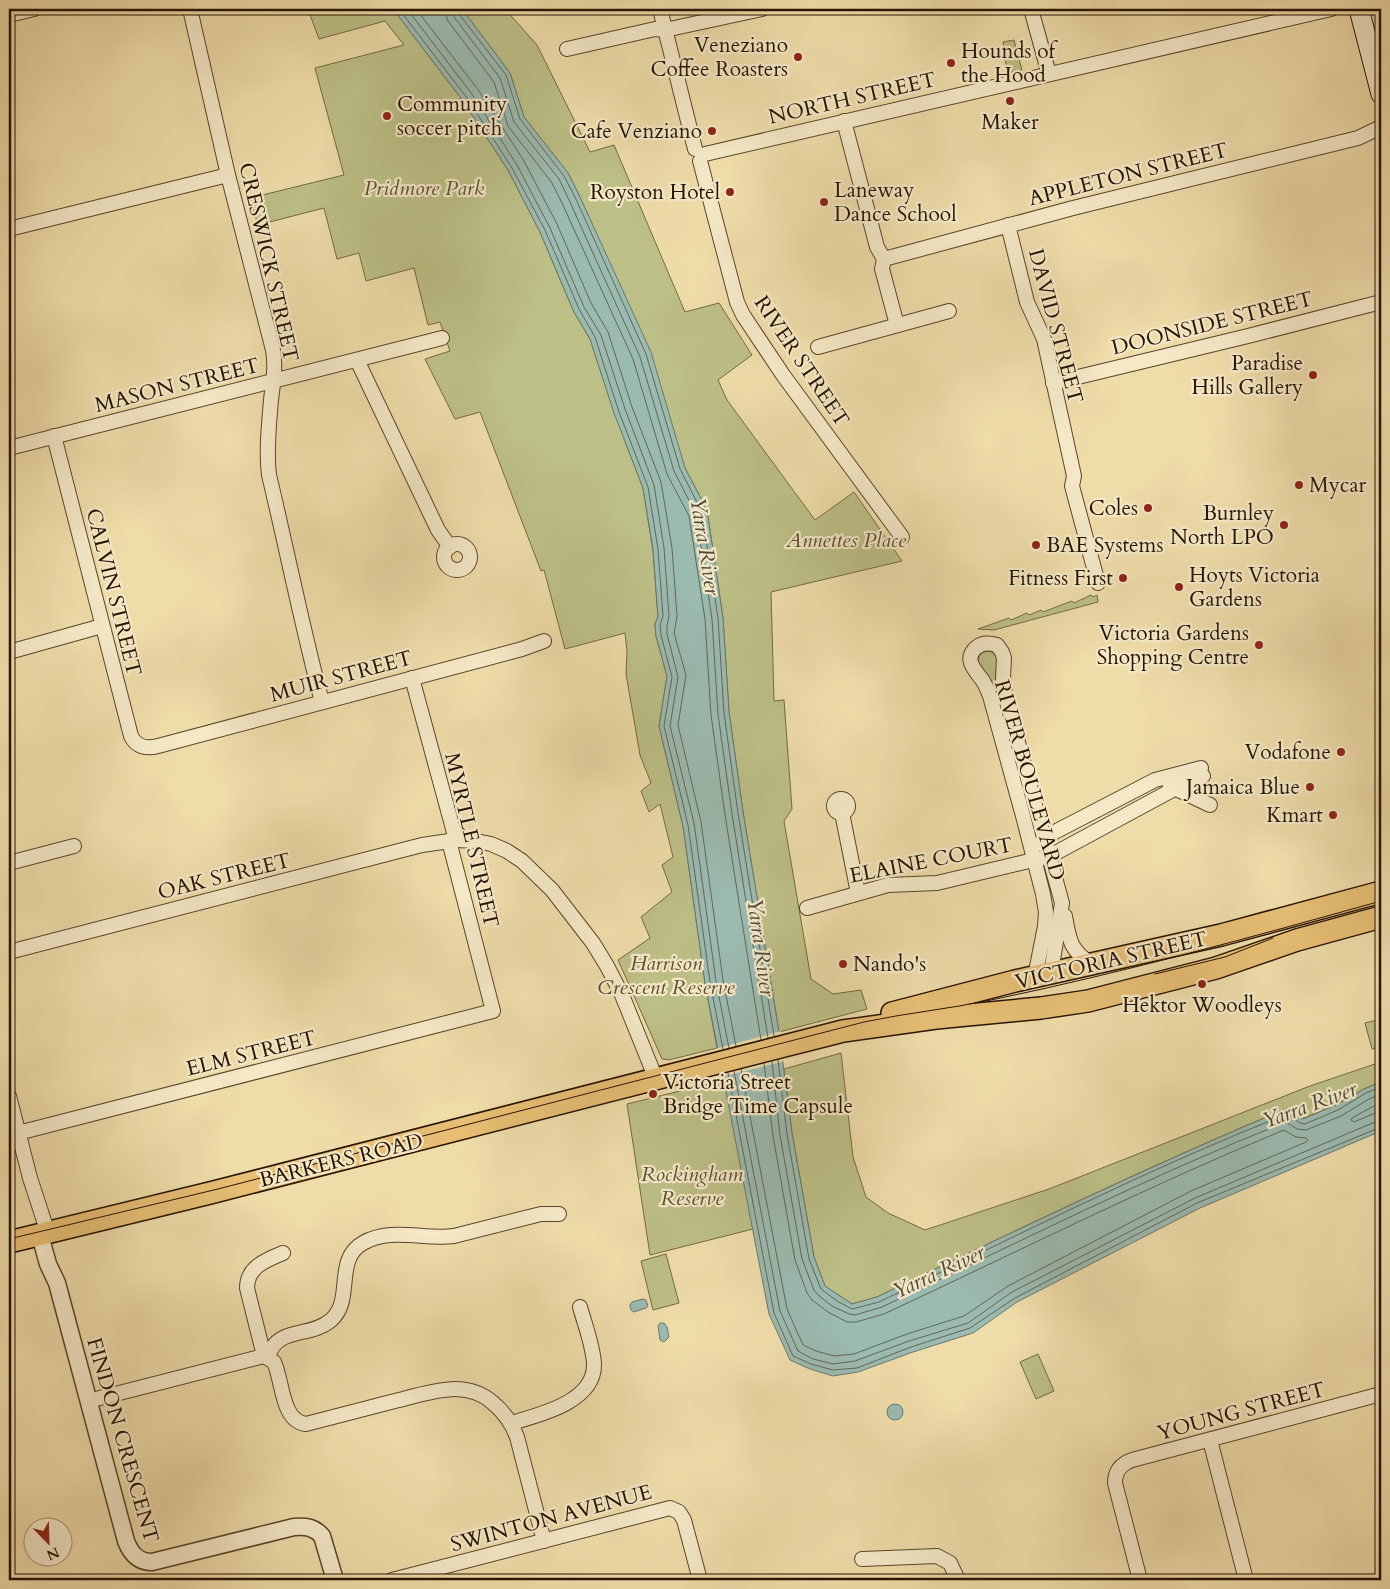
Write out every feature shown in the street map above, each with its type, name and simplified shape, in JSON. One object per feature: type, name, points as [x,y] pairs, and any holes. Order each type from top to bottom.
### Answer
[{"type":"main road","points":[[1359,9],[1381,94]]},
{"type":"main road","name":"VICTORIA STREET","points":[[843,1031],[890,1013],[954,996],[1221,935],[1381,892]]},
{"type":"main road","name":"VICTORIA STREET","points":[[664,1077],[843,1031],[926,1019],[1034,1009],[1094,1000],[1216,968],[1296,940],[1381,917]]},
{"type":"main road","points":[[1034,1009],[1032,996],[1043,975]]},
{"type":"main road","name":"BARKERS ROAD","points":[[9,1242],[210,1194],[664,1077]]},
{"type":"street","points":[[9,16],[34,9]]},
{"type":"street","name":"CRESWICK STREET","points":[[190,9],[228,175],[274,359],[269,475],[304,634],[322,702]]},
{"type":"street","name":"RIVER STREET","points":[[660,9],[738,302],[743,314],[783,375],[902,537]]},
{"type":"street","points":[[567,49],[655,29],[665,30],[762,9]]},
{"type":"street","points":[[1031,9],[1049,74]]},
{"type":"street","name":"NORTH STREET","points":[[700,155],[1331,9]]},
{"type":"street","points":[[844,121],[876,247],[884,259],[882,269],[897,326]]},
{"type":"street","name":"APPLETON STREET","points":[[884,259],[1008,225],[1358,138],[1381,127]]},
{"type":"street","points":[[9,229],[228,175]]},
{"type":"street","name":"DAVID STREET","points":[[1008,225],[1027,302],[1044,339],[1074,476],[1072,486],[1098,583]]},
{"type":"street","name":"DOONSIDE STREET","points":[[1053,383],[1381,302]]},
{"type":"street","points":[[818,347],[949,312]]},
{"type":"street","name":"MASON STREET","points":[[9,448],[442,338]]},
{"type":"street","points":[[358,360],[438,530],[450,547]]},
{"type":"street","name":"CALVIN STREET","points":[[54,436],[131,736],[136,743],[148,748]]},
{"type":"street","points":[[9,652],[102,626]]},
{"type":"street","name":"MUIR STREET","points":[[148,748],[522,649],[544,641]]},
{"type":"street","name":"RIVER BOULEVARD","points":[[1043,975],[1046,912],[1023,816],[1022,782],[1005,695],[1003,655],[997,646],[990,643],[983,644],[978,646],[973,652],[971,665],[983,681],[1022,782],[1038,812],[1072,947],[1079,956],[1092,964]]},
{"type":"street","name":"MYRTLE STREET","points":[[412,678],[453,840],[493,1011]]},
{"type":"street","name":"ELAINE COURT","points":[[806,908],[893,884],[937,883],[1050,856],[1175,789],[1202,772],[1157,779],[1137,790]]},
{"type":"street","points":[[1034,859],[1045,837],[1137,790],[1149,792],[1166,784],[1210,805]]},
{"type":"street","points":[[1118,800],[1126,815]]},
{"type":"street","points":[[1023,816],[1038,812]]},
{"type":"street","points":[[842,813],[858,893]]},
{"type":"street","name":"OAK STREET","points":[[9,952],[422,845],[453,840],[476,841],[491,844],[507,851],[527,865],[552,890],[593,943],[607,966],[664,1077]]},
{"type":"street","points":[[9,863],[74,846]]},
{"type":"street","name":"RIVER BOULEVARD","points":[[1043,975],[1062,903]]},
{"type":"street","name":"ELM STREET","points":[[18,1133],[493,1011]]},
{"type":"street","points":[[9,1096],[44,1234]]},
{"type":"street","points":[[266,1357],[272,1346],[279,1339],[320,1326],[332,1319],[341,1301],[347,1261],[351,1254],[363,1243],[383,1237],[405,1234],[442,1238],[541,1214],[560,1214]]},
{"type":"street","name":"FINDON CRESCENT","points":[[44,1234],[55,1262],[57,1283],[126,1541],[131,1553],[146,1562],[160,1561],[294,1526],[312,1528],[318,1531],[325,1543],[335,1580]]},
{"type":"street","points":[[266,1357],[247,1288],[248,1277],[258,1266],[283,1253]]},
{"type":"street","points":[[511,1423],[560,1407],[577,1396],[589,1380],[593,1372],[593,1358],[580,1307]]},
{"type":"street","points":[[88,1401],[266,1357],[271,1359],[276,1366],[289,1414],[300,1423],[306,1424],[439,1390],[462,1389],[483,1395],[499,1408],[511,1423],[517,1437],[544,1541]]},
{"type":"street","name":"YOUNG STREET","points":[[1138,1580],[1116,1490],[1116,1473],[1122,1465],[1132,1460],[1381,1394]]},
{"type":"street","points":[[1210,1440],[1246,1580]]},
{"type":"street","name":"SWINTON AVENUE","points":[[392,1580],[670,1508],[679,1512],[684,1520],[700,1580]]},
{"type":"street","points":[[862,1559],[937,1556],[950,1563],[958,1580]]},
{"type":"green space","name":"Pridmore Park","points":[[321,9],[393,9],[463,101],[508,170],[540,232],[574,312],[590,339],[614,412],[643,488],[653,551],[658,617],[655,624],[656,636],[667,676],[659,726],[683,826],[705,983],[717,1048],[669,1060],[662,1059],[618,960],[650,938],[641,917],[672,892],[662,865],[673,857],[660,804],[649,812],[641,791],[651,783],[640,755],[626,674],[627,652],[625,633],[565,649],[544,570],[541,571],[480,412],[455,419],[425,359],[450,351],[440,322],[428,325],[414,268],[366,281],[359,253],[337,259],[324,208],[258,225],[250,198],[344,175],[315,68],[404,45],[385,21],[319,39],[309,12]]},
{"type":"green space","name":"Annettes Place","points":[[462,9],[505,9],[537,45],[590,152],[614,145],[685,312],[719,303],[752,355],[718,380],[727,400],[815,520],[854,492],[902,561],[771,592],[774,701],[784,700],[792,809],[784,821],[811,979],[833,994],[861,990],[867,1009],[779,1032],[743,812],[729,712],[723,618],[707,510],[685,468],[608,260],[579,195],[568,173],[524,117],[510,73]]},
{"type":"green space","points":[[1014,40],[1022,70],[1008,73],[1003,42]]},
{"type":"green space","points":[[1091,595],[1093,597],[1097,595],[1098,602],[994,630],[978,629],[1009,618],[1011,620],[1027,613],[1029,615],[1041,610],[1043,612],[1072,601],[1074,603]]},
{"type":"green space","points":[[983,652],[995,653],[998,660],[996,673],[1020,767],[1018,771],[1014,769],[987,674],[978,663],[979,656]]},
{"type":"green space","points":[[1381,1019],[1381,1047],[1372,1049],[1365,1023]]},
{"type":"green space","points":[[841,1053],[853,1157],[866,1197],[888,1213],[925,1230],[1049,1189],[1310,1086],[1381,1062],[1381,1082],[1364,1089],[1336,1105],[1302,1119],[1288,1108],[1132,1176],[877,1297],[852,1304],[825,1286],[814,1257],[792,1133],[784,1069]]},
{"type":"green space","name":"Rockingham Reserve","points":[[725,1080],[753,1229],[650,1255],[627,1104]]},
{"type":"green space","points":[[666,1254],[679,1303],[653,1310],[641,1261]]},
{"type":"green space","points":[[1038,1354],[1054,1391],[1036,1399],[1020,1362]]},
{"type":"water","name":"Yarra River","points":[[393,9],[462,9],[510,73],[524,117],[568,173],[651,352],[685,468],[707,510],[723,618],[729,712],[743,812],[779,1032],[792,1133],[814,1257],[825,1286],[852,1304],[877,1297],[1081,1200],[1236,1130],[1288,1108],[1303,1119],[1381,1082],[1381,1131],[1200,1208],[1017,1302],[973,1333],[858,1372],[833,1376],[790,1360],[769,1314],[705,983],[683,826],[659,726],[667,676],[656,636],[655,624],[658,617],[653,549],[643,488],[614,413],[590,339],[574,312],[540,232],[508,170],[463,101]]},
{"type":"water","points":[[646,1300],[648,1306],[646,1308],[634,1312],[631,1310],[630,1305],[632,1302]]},
{"type":"water","points":[[660,1323],[664,1323],[667,1327],[669,1337],[664,1342],[660,1340],[658,1326]]},
{"type":"water","points":[[892,1404],[898,1404],[903,1409],[901,1418],[892,1420],[887,1415],[887,1409]]},
{"type":"pier","points":[[781,1031],[785,1061],[721,1077],[715,1049]]},
{"type":"tram line","points":[[9,1239],[218,1189],[864,1022],[975,1003],[1089,978],[1381,901]]},
{"type":"tram line","points":[[1155,974],[1225,957],[1273,938]]},
{"type":"place","name":"Veneziano Coffee Roasters","points":[[798,57]]},
{"type":"place","name":"Hounds of the Hood","points":[[951,63]]},
{"type":"place","name":"Maker","points":[[1010,101]]},
{"type":"place","name":"Community soccer pitch","points":[[387,116]]},
{"type":"place","name":"Cafe Venziano","points":[[712,131]]},
{"type":"place","name":"Royston Hotel","points":[[730,192]]},
{"type":"place","name":"Laneway Dance School","points":[[824,202]]},
{"type":"place","name":"Paradise Hills Gallery","points":[[1313,375]]},
{"type":"place","name":"Mycar","points":[[1299,485]]},
{"type":"place","name":"Coles","points":[[1148,508]]},
{"type":"place","name":"Burnley North LPO","points":[[1284,525]]},
{"type":"place","name":"BAE Systems","points":[[1036,545]]},
{"type":"place","name":"Fitness First","points":[[1123,578]]},
{"type":"place","name":"Hoyts Victoria Gardens","points":[[1179,587]]},
{"type":"place","name":"Victoria Gardens Shopping Centre","points":[[1259,645]]},
{"type":"place","name":"Vodafone","points":[[1341,752]]},
{"type":"place","name":"Jamaica Blue","points":[[1310,787]]},
{"type":"place","name":"Kmart","points":[[1333,815]]},
{"type":"place","name":"Nando's","points":[[843,964]]},
{"type":"place","name":"Hektor Woodleys","points":[[1202,984]]},
{"type":"place","name":"Victoria Street Bridge Time Capsule","points":[[653,1094]]},
{"type":"park label","name":"Harrison Crescent Reserve","points":[[666,975]]}]
